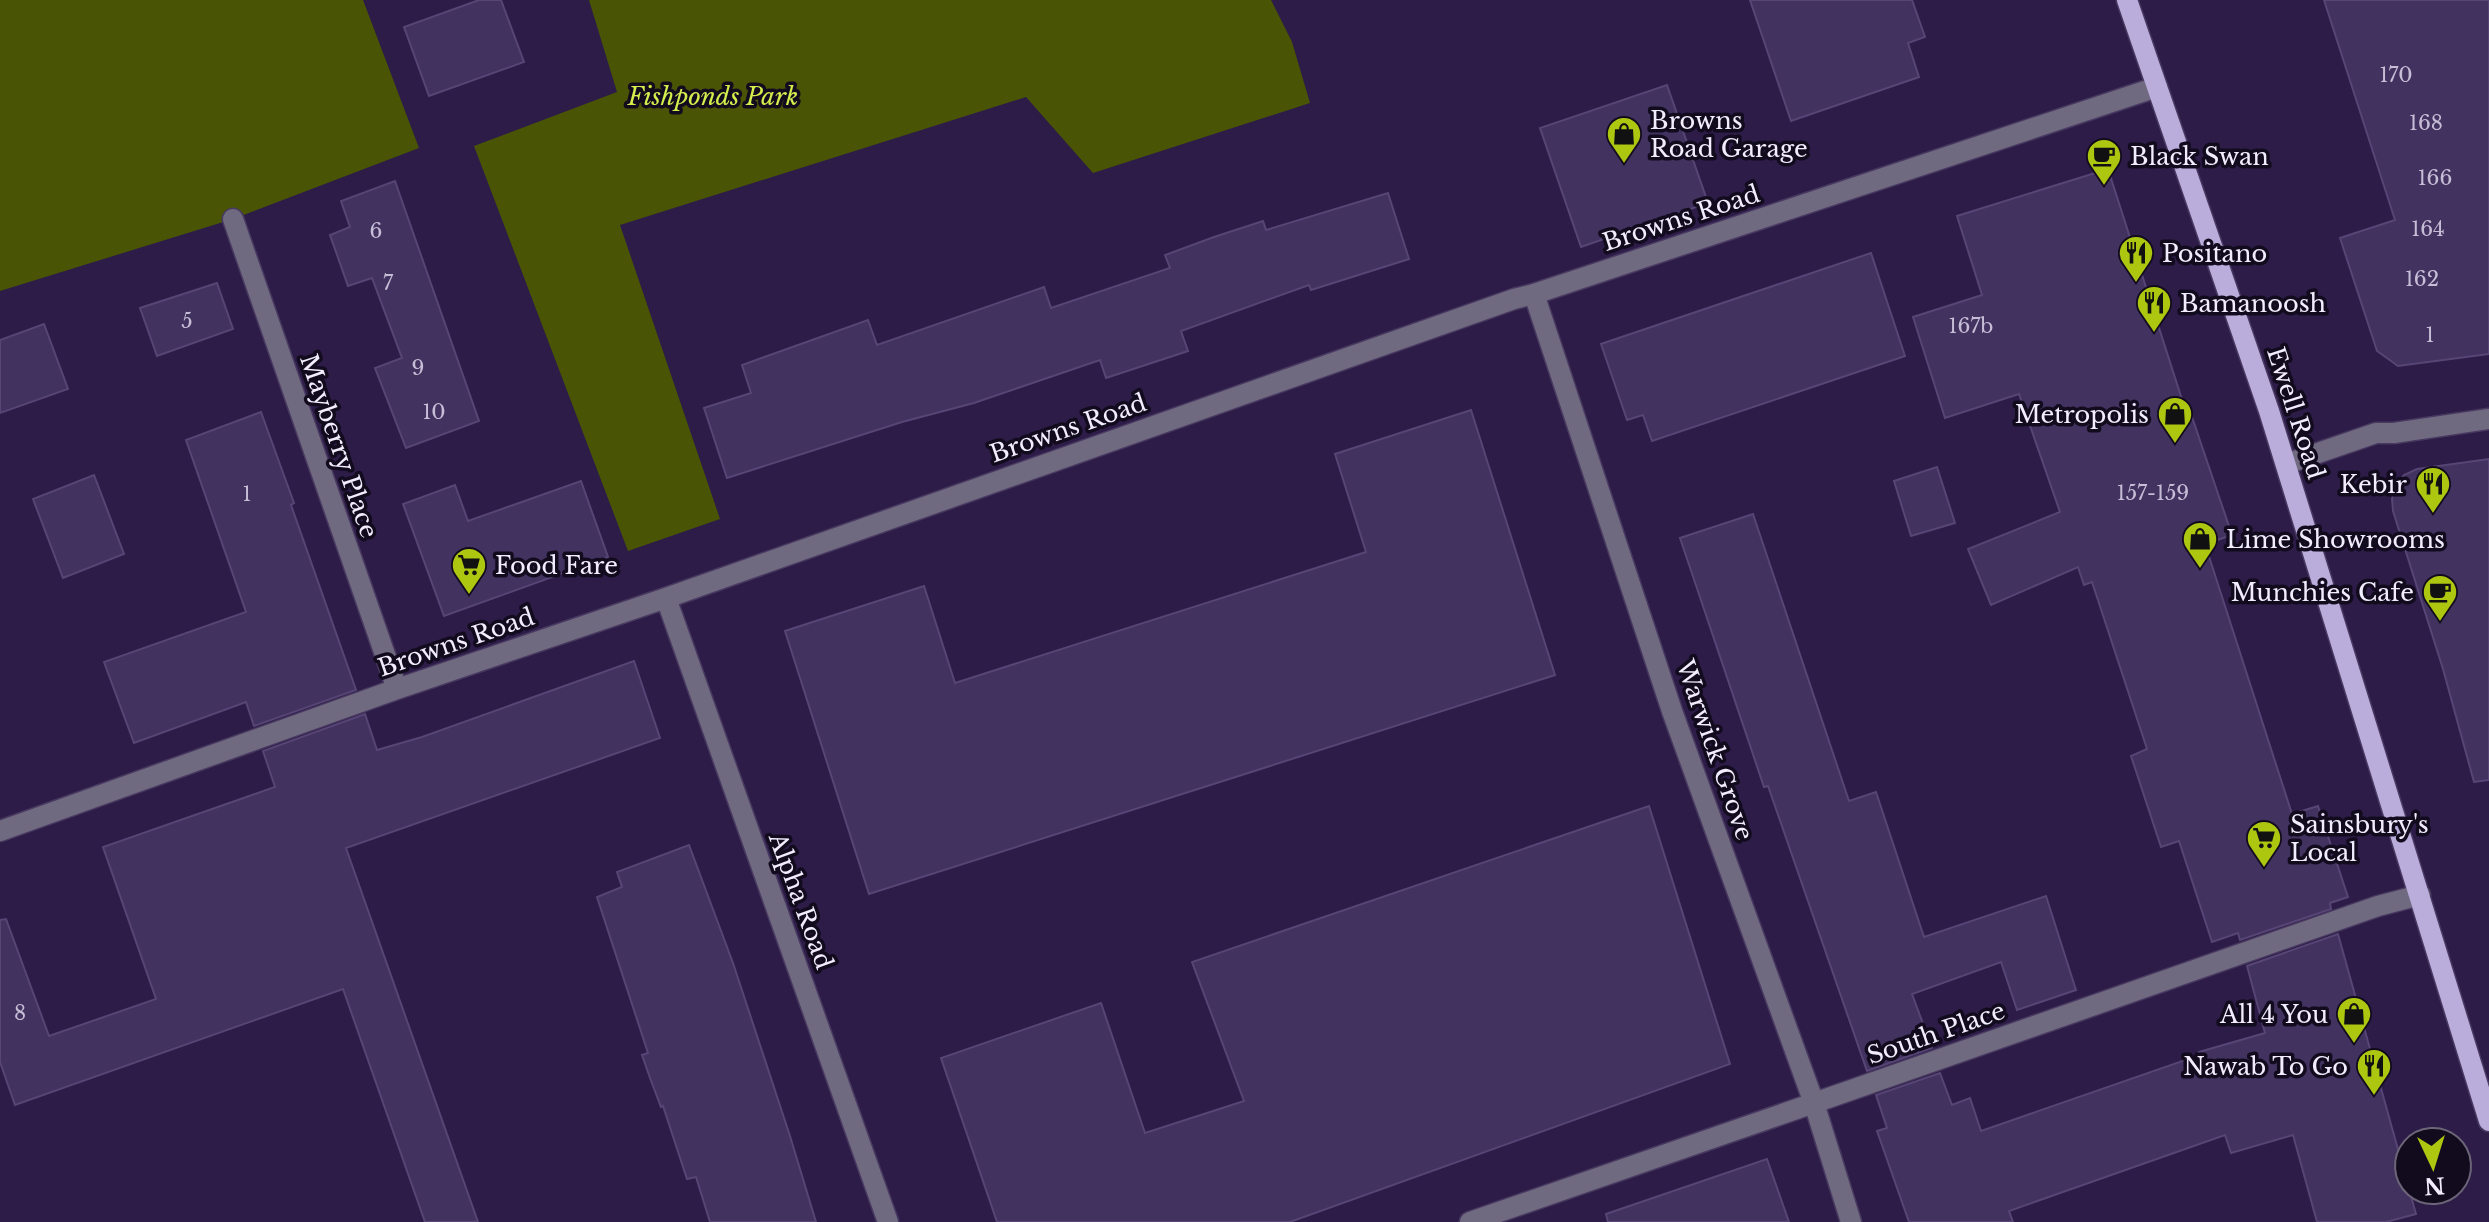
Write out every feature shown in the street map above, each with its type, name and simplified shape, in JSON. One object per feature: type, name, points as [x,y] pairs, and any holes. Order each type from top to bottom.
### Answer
[{"type":"main road","name":"Ewell Road","points":[[2127,0],[2286,464],[2489,1121]]},
{"type":"street","name":"Browns Road","points":[[0,831],[1484,309],[2157,87]]},
{"type":"street","name":"Mayberry Place","points":[[233,219],[397,689]]},
{"type":"street","name":"Warwick Grove","points":[[1534,294],[1672,711],[1814,1103],[1851,1222]]},
{"type":"street","points":[[2286,464],[2376,433],[2489,419]]},
{"type":"street","name":"Alpha Road","points":[[666,598],[888,1222]]},
{"type":"street","name":"South Place","points":[[1470,1222],[2378,906],[2420,895]]},
{"type":"green space","points":[[0,0],[363,0],[419,148],[233,219],[0,291]]},
{"type":"green space","name":"Fishponds Park","points":[[589,0],[1271,0],[1292,42],[1310,103],[1093,173],[1026,97],[620,225],[720,519],[628,551],[474,146],[617,92]]},
{"type":"building","points":[[479,0],[501,0],[524,62],[429,96],[404,27]]},
{"type":"building","points":[[1750,0],[1912,0],[1925,37],[1908,43],[1919,77],[1791,121]]},
{"type":"building","points":[[2324,0],[2489,0],[2489,354],[2398,366],[2377,351],[2340,238],[2395,220]]},
{"type":"building","name":"Browns Road Garage","points":[[1667,85],[1708,203],[1581,247],[1540,128]]},
{"type":"building","points":[[2108,169],[2187,415],[2191,414],[2232,535],[2205,544],[2292,814],[2318,806],[2348,897],[2330,903],[2331,909],[2240,940],[2238,933],[2212,942],[2179,841],[2161,847],[2131,756],[2147,749],[2092,582],[2084,585],[2078,567],[1991,605],[1968,549],[2060,512],[2019,394],[1945,418],[1913,317],[1982,295],[1957,216]]},
{"type":"building","points":[[395,181],[479,421],[406,448],[375,368],[402,358],[372,278],[348,286],[330,235],[350,227],[341,201]]},
{"type":"building","points":[[1388,193],[1409,259],[1311,290],[1309,285],[1181,331],[1188,351],[1106,378],[1100,360],[974,403],[902,422],[727,478],[704,408],[751,393],[742,365],[868,320],[877,345],[1044,287],[1051,308],[1170,268],[1165,255],[1214,237],[1263,221],[1266,230]]},
{"type":"building","points":[[1871,253],[1905,356],[1652,441],[1643,415],[1627,420],[1601,344]]},
{"type":"building","points":[[217,283],[233,329],[157,356],[140,308]]},
{"type":"building","points":[[44,324],[68,389],[0,413],[0,340]]},
{"type":"building","points":[[1471,410],[1555,675],[869,894],[785,631],[924,586],[955,683],[1366,552],[1335,454]]},
{"type":"building","points":[[261,412],[356,690],[254,726],[246,702],[134,743],[104,662],[246,612],[186,440]]},
{"type":"building","points":[[2489,459],[2489,780],[2474,782],[2392,499],[2404,475],[2417,469]]},
{"type":"building","points":[[1937,467],[1955,523],[1911,536],[1894,481]]},
{"type":"building","points":[[94,475],[124,554],[63,578],[33,499]]},
{"type":"building","points":[[581,481],[608,557],[444,616],[403,504],[455,485],[468,521]]},
{"type":"building","points":[[1753,514],[1849,801],[1876,792],[1924,937],[2046,896],[2076,990],[2017,1010],[2001,962],[1912,994],[1932,1048],[1867,1071],[1768,786],[1764,787],[1680,538]]},
{"type":"building","points":[[634,661],[660,738],[346,848],[478,1222],[425,1222],[343,989],[15,1105],[0,1062],[0,920],[6,919],[49,1036],[156,999],[103,847],[275,787],[263,751],[365,714],[377,750],[422,737]]},
{"type":"building","points":[[1649,806],[1730,1064],[1290,1222],[997,1222],[941,1058],[1101,1003],[1145,1133],[1244,1101],[1192,962]]},
{"type":"building","points":[[689,845],[733,963],[816,1222],[710,1222],[696,1177],[687,1179],[642,1055],[648,1053],[597,897],[622,887],[617,872]]},
{"type":"building","points":[[2338,934],[2393,1131],[2393,1206],[2414,1206],[2416,1214],[2386,1222],[2317,1222],[2293,1135],[2231,1153],[2225,1135],[2009,1211],[2013,1222],[1909,1222],[1877,1131],[1887,1128],[1876,1095],[1940,1073],[1952,1105],[1970,1098],[1981,1131],[2200,1055],[2199,1052],[2265,1033],[2247,966]]},
{"type":"building","points":[[1767,1159],[1789,1222],[1608,1222],[1606,1214]]},
{"type":"place","name":"Browns Road Garage","points":[[1624,165]]},
{"type":"place","name":"Black Swan","points":[[2104,187]]},
{"type":"place","name":"Positano","points":[[2136,284]]},
{"type":"place","name":"Bamanoosh","points":[[2154,334]]},
{"type":"place","name":"Metropolis","points":[[2175,445]]},
{"type":"place","name":"Kebir","points":[[2433,515]]},
{"type":"place","name":"Lime Showrooms","points":[[2200,570]]},
{"type":"place","name":"Food Fare","points":[[469,596]]},
{"type":"place","name":"Munchies Cafe","points":[[2440,623]]},
{"type":"place","name":"Sainsbury's Local","points":[[2264,869]]},
{"type":"place","name":"All 4 You","points":[[2354,1045]]},
{"type":"place","name":"Nawab To Go","points":[[2374,1097]]}]
